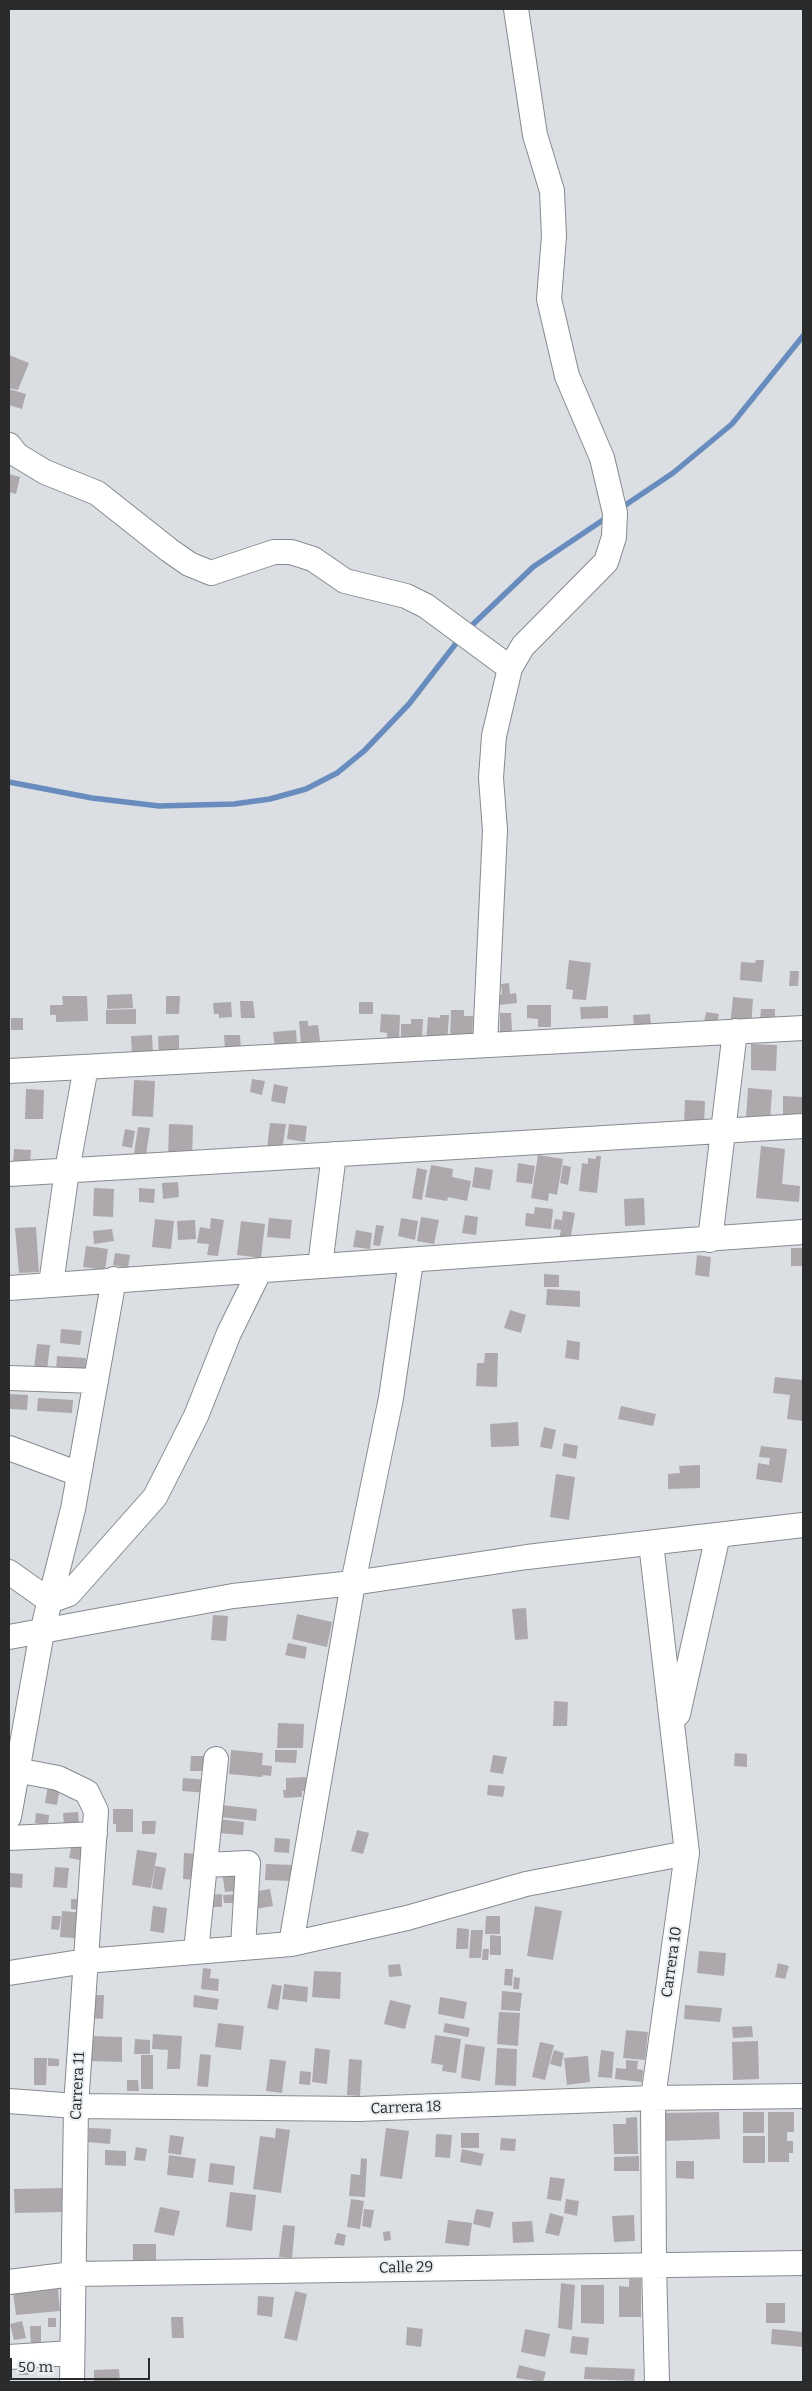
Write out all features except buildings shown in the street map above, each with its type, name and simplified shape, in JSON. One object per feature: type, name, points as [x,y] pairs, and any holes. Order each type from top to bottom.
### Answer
[{"type":"street","points":[[485,1045],[495,830],[492,778],[494,736],[510,668],[523,646],[606,562],[614,537],[615,513],[602,458],[567,376],[549,299],[554,236],[552,191],[535,135],[516,9]]},
{"type":"street","points":[[9,445],[17,454],[45,472],[97,493],[169,550],[190,564],[211,573],[274,552],[291,552],[313,559],[345,580],[406,596],[426,606],[510,668]]},
{"type":"street","points":[[9,1071],[803,1028]]},
{"type":"street","points":[[710,1240],[735,1031]]},
{"type":"street","points":[[51,1284],[67,1170],[86,1067]]},
{"type":"street","points":[[9,1174],[803,1126]]},
{"type":"street","points":[[320,1266],[334,1154]]},
{"type":"street","points":[[9,1288],[114,1279],[411,1261],[803,1232]]},
{"type":"street","points":[[291,1944],[353,1583],[391,1398],[411,1261]]},
{"type":"street","points":[[50,1601],[69,1594],[155,1496],[196,1416],[229,1333],[260,1270]]},
{"type":"street","points":[[9,1817],[42,1632],[73,1510],[114,1279]]},
{"type":"street","points":[[9,1378],[96,1381]]},
{"type":"street","points":[[9,1448],[79,1474]]},
{"type":"street","points":[[9,1637],[233,1596],[353,1583],[527,1557],[803,1525]]},
{"type":"street","points":[[674,1733],[718,1535]]},
{"type":"street","name":"Carrera 10","points":[[651,1543],[674,1733],[686,1853],[653,2098],[657,2382]]},
{"type":"street","points":[[9,1572],[50,1601]]},
{"type":"street","points":[[196,1951],[216,1759]]},
{"type":"street","name":"Carrera 11","points":[[16,1770],[58,1778],[87,1792],[96,1811],[76,2106],[72,2382]]},
{"type":"street","points":[[9,1838],[95,1834]]},
{"type":"street","points":[[9,1973],[86,1961],[291,1944],[407,1918],[526,1884],[686,1853]]},
{"type":"street","points":[[205,1865],[248,1863],[243,1947]]},
{"type":"street","name":"Carrera 18","points":[[9,2101],[76,2106],[359,2110],[653,2098],[803,2096]]},
{"type":"street","name":"Calle 29","points":[[9,2282],[73,2274],[803,2263]]},
{"type":"street","points":[[9,2357],[72,2353]]},
{"type":"waterway","points":[[621,508],[673,473],[732,424],[803,336]]},
{"type":"waterway","points":[[467,630],[533,567],[609,516]]},
{"type":"waterway","points":[[9,782],[92,798],[159,806],[234,804],[270,799],[306,789],[337,773],[365,750],[409,704],[461,637]]}]
